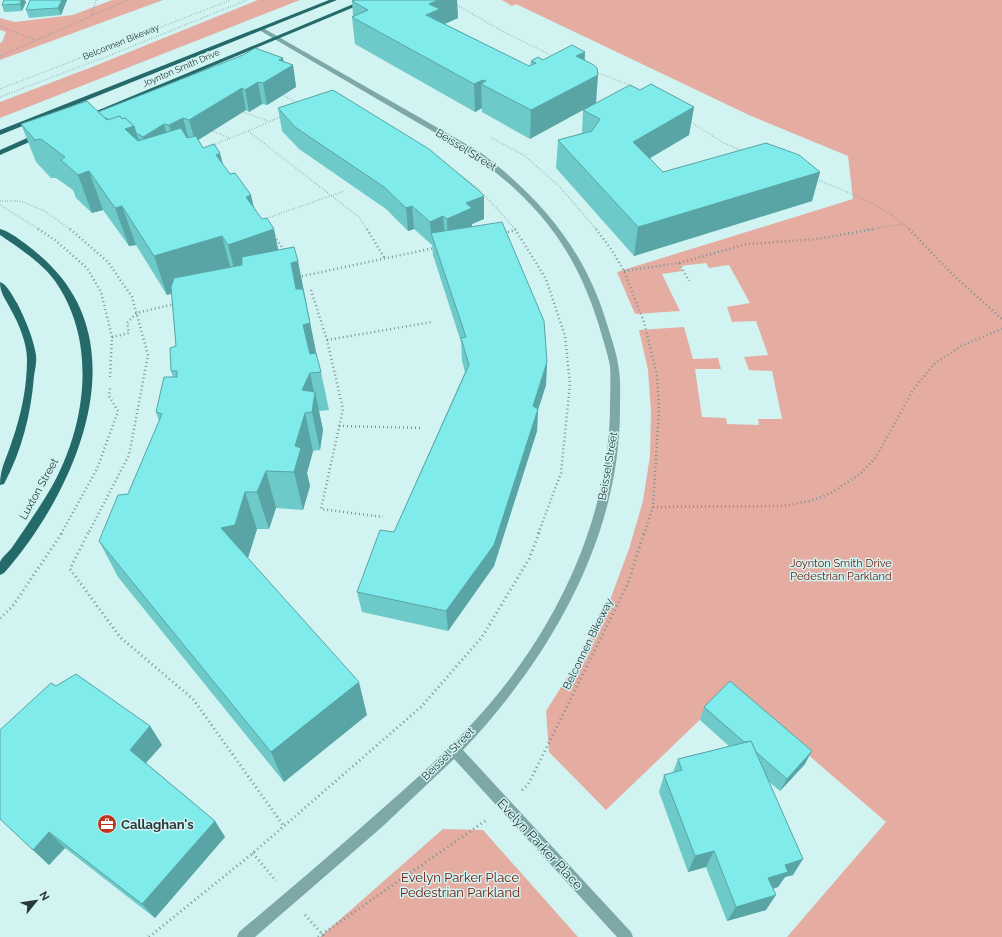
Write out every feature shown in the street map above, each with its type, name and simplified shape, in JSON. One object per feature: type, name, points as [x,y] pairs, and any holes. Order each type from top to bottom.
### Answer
[{"type":"main road","name":"Joynton Smith Drive","points":[[0,133],[334,0]]},
{"type":"main road","name":"Joynton Smith Drive","points":[[80,119],[368,0]]},
{"type":"main road","points":[[0,153],[44,134]]},
{"type":"main road","name":"Luxton Street","points":[[0,231],[36,256],[58,279],[73,303],[84,333],[89,365],[87,399],[78,438],[63,476],[13,556],[0,570]]},
{"type":"main road","points":[[0,285],[12,301],[23,325],[31,356],[29,394],[21,430],[0,481]]},
{"type":"street","name":"Beissel Street","points":[[244,937],[291,898],[455,751],[524,668],[553,620],[577,573],[598,517],[612,460],[616,416],[614,365],[597,301],[584,272],[568,245],[551,221],[530,198],[499,170],[477,154],[261,29]]},
{"type":"street","name":"Evelyn Parker Place","points":[[455,751],[626,937]]},
{"type":"path","points":[[92,16],[96,0]]},
{"type":"path","points":[[0,56],[128,0]]},
{"type":"path","points":[[0,89],[231,0]]},
{"type":"path","name":"Belconnen Bikeway","points":[[0,97],[108,56],[247,0]]},
{"type":"path","points":[[454,4],[504,32],[558,58]]},
{"type":"path","points":[[0,26],[36,40]]},
{"type":"path","points":[[593,70],[632,86]]},
{"type":"path","points":[[283,95],[300,105]]},
{"type":"path","points":[[243,112],[268,121]]},
{"type":"path","points":[[209,147],[285,115]]},
{"type":"path","points":[[685,118],[722,142],[747,154]]},
{"type":"path","points":[[212,131],[230,138]]},
{"type":"path","points":[[248,131],[359,217],[385,258]]},
{"type":"path","points":[[149,937],[252,853],[421,707],[482,637],[530,559],[561,473],[570,384],[565,336],[546,279],[516,230],[480,190],[455,171]]},
{"type":"path","points":[[809,177],[860,198],[903,223],[920,239],[934,256],[968,291],[1002,319]]},
{"type":"path","points":[[262,220],[344,192]]},
{"type":"path","points":[[0,201],[20,201],[45,211],[75,233],[108,262],[132,298],[148,355],[129,456],[70,568],[120,637],[193,699],[284,825]]},
{"type":"path","points":[[624,271],[662,267],[747,244],[818,239],[903,223]]},
{"type":"path","points":[[501,233],[516,230]]},
{"type":"path","points":[[271,232],[289,256]]},
{"type":"path","points":[[293,278],[441,246]]},
{"type":"path","points":[[679,263],[689,281]]},
{"type":"path","points":[[297,270],[301,277]]},
{"type":"path","points":[[311,290],[327,340],[343,409],[321,509],[383,517]]},
{"type":"path","points":[[112,337],[129,333],[127,323],[137,313],[179,303]]},
{"type":"path","points":[[327,340],[432,322]]},
{"type":"path","name":"Belconnen Bikeway","points":[[528,785],[628,583],[653,507],[784,507],[810,501],[833,492],[853,479],[870,465],[882,449],[911,390],[927,371],[947,355],[970,342],[1002,329]]},
{"type":"path","points":[[339,426],[424,428]]},
{"type":"path","points":[[318,937],[323,935],[488,819]]},
{"type":"green space","points":[[112,0],[163,0],[0,60],[0,43],[2,42],[6,32],[0,30],[0,18],[15,22],[73,15]]},
{"type":"green space","points":[[258,0],[300,0],[0,118],[0,102],[92,67]]},
{"type":"green space","name":"Joynton Smith Drive Pedestrian Parkland","points":[[502,0],[1002,0],[1002,937],[787,937],[886,822],[732,689],[606,810],[549,752],[546,711],[583,652],[610,600],[629,549],[643,501],[650,456],[651,411],[648,370],[639,330],[684,327],[693,359],[718,358],[721,369],[695,369],[702,417],[726,418],[727,424],[759,425],[758,419],[782,419],[772,371],[749,370],[744,357],[768,355],[756,321],[732,322],[727,307],[750,303],[729,265],[709,268],[706,263],[680,266],[682,271],[662,274],[680,311],[635,314],[617,272],[853,199],[848,156],[751,116],[516,4],[512,6]]},
{"type":"green space","name":"Evelyn Parker Place Pedestrian Parkland","points":[[443,829],[483,830],[578,937],[320,937]]},
{"type":"building","points":[[4,0],[21,0],[20,4],[2,5]]},
{"type":"building","points":[[30,0],[62,0],[58,8],[26,10]]},
{"type":"building","points":[[438,0],[429,4],[440,9],[426,15],[529,66],[536,63],[531,61],[538,57],[543,60],[572,45],[585,52],[576,56],[597,68],[598,75],[531,110],[481,84],[486,81],[483,80],[474,84],[352,17],[368,10],[352,1]]},
{"type":"building","points":[[255,48],[283,58],[279,60],[293,65],[263,83],[258,82],[245,90],[242,88],[189,120],[183,118],[169,125],[164,124],[143,137],[136,133],[134,126],[125,118],[122,119],[120,116],[109,120],[98,112],[243,55]]},
{"type":"building","points":[[651,84],[694,107],[633,142],[663,172],[766,143],[799,155],[820,172],[638,227],[558,140],[592,131],[600,119],[583,110],[630,85],[640,90]]},
{"type":"building","points":[[333,90],[429,149],[484,196],[466,203],[472,208],[447,219],[443,216],[430,222],[412,206],[406,208],[384,187],[295,127],[278,108]]},
{"type":"building","points":[[87,101],[107,120],[120,116],[122,119],[125,118],[134,126],[125,129],[138,141],[181,128],[187,138],[196,136],[203,148],[214,144],[220,153],[216,155],[230,174],[235,173],[251,195],[246,197],[262,219],[267,218],[274,229],[228,245],[222,236],[154,256],[122,206],[115,208],[89,171],[78,175],[61,160],[65,157],[41,139],[35,140],[21,124]]},
{"type":"building","points":[[502,222],[544,321],[547,362],[533,406],[538,409],[494,545],[446,611],[357,592],[380,530],[394,532],[469,365],[461,338],[466,337],[431,233]]},
{"type":"building","points":[[294,247],[298,261],[291,263],[296,289],[303,289],[310,323],[303,325],[310,354],[316,353],[321,372],[310,373],[302,390],[315,392],[312,412],[305,413],[295,446],[301,448],[294,472],[266,471],[257,492],[245,492],[235,525],[221,528],[359,682],[271,752],[99,541],[118,495],[128,494],[162,414],[156,412],[164,377],[177,377],[177,371],[171,371],[170,348],[176,346],[171,287],[174,278],[242,265],[242,257]]},
{"type":"building","points":[[76,674],[150,726],[130,750],[215,821],[142,904],[49,832],[33,850],[0,819],[0,730],[51,683],[56,686]]},
{"type":"building","points":[[730,681],[812,751],[787,779],[756,752],[751,741],[744,742],[704,707]]},
{"type":"building","points":[[751,741],[803,859],[785,865],[788,872],[768,878],[776,895],[736,907],[714,851],[695,856],[664,775],[682,770],[678,759]]},
{"type":"place","name":"Callaghan's","points":[[107,824]]}]
